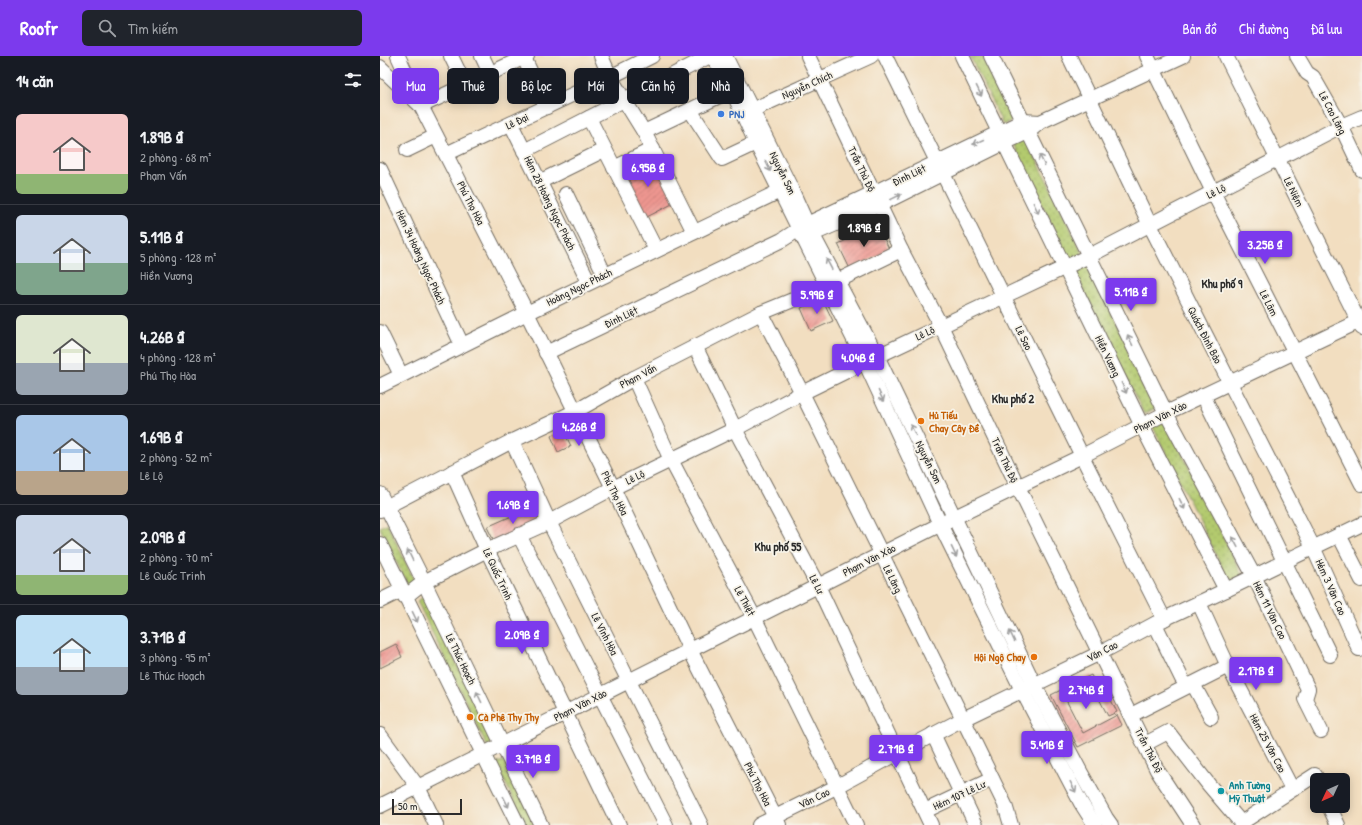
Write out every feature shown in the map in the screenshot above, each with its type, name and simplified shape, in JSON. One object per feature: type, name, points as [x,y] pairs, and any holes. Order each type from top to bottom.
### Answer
[{"type":"street","points":[[398,56],[421,106],[447,94]]},
{"type":"street","points":[[451,56],[457,68]]},
{"type":"street","points":[[482,56],[488,68]]},
{"type":"street","points":[[601,56],[606,68]]},
{"type":"street","name":"Lê Đại","points":[[619,72],[652,56]]},
{"type":"street","points":[[524,151],[712,56]]},
{"type":"street","name":"Nguyễn Sơn","points":[[712,56],[719,68]]},
{"type":"street","name":"Nguyễn Sơn","points":[[725,56],[748,112],[756,143],[780,191],[805,231],[955,517],[1028,687]]},
{"type":"street","name":"Trần Thủ Độ","points":[[808,56],[876,199],[941,326],[1157,770],[1190,821]]},
{"type":"street","name":"Nguyễn Chích","points":[[748,112],[871,56]]},
{"type":"street","name":"Lê Sao","points":[[885,56],[1082,456],[1187,682],[1211,717]]},
{"type":"street","name":"Hiền Vương","points":[[962,56],[1142,426],[1226,590]]},
{"type":"street","points":[[991,56],[1166,413],[1254,576]]},
{"type":"street","name":"Quách Đình Bảo","points":[[1069,56],[1150,225],[1313,547]]},
{"type":"street","name":"Lê Lâm","points":[[1147,56],[1213,192],[1362,484]]},
{"type":"street","name":"Đinh Liệt","points":[[546,353],[782,240],[876,199],[1001,138],[1090,100],[1183,56]]},
{"type":"street","name":"Lê Niệm","points":[[1226,56],[1361,323]]},
{"type":"street","name":"Lê Cao Lãng","points":[[1297,56],[1307,73],[1313,78],[1341,126],[1362,170]]},
{"type":"street","points":[[499,69],[526,57],[547,107]]},
{"type":"street","name":"Phú Thọ Hòa","points":[[380,67],[421,106],[576,411],[690,650],[777,821]]},
{"type":"street","points":[[619,92],[644,132],[694,232]]},
{"type":"street","name":"Lê Đại","points":[[446,154],[574,94]]},
{"type":"street","points":[[644,132],[703,104]]},
{"type":"street","name":"Nguyễn Sơn","points":[[742,104],[790,186],[805,231]]},
{"type":"street","points":[[690,110],[722,160],[756,143]]},
{"type":"street","name":"Lê Lộ","points":[[380,601],[403,593],[487,550],[549,522],[613,488],[735,429],[802,392],[1089,256],[1341,126],[1362,117]]},
{"type":"street","points":[[588,118],[656,250]]},
{"type":"street","name":"Hẻm 28 Hoàng Ngọc Phách","points":[[511,124],[589,282]]},
{"type":"street","points":[[407,150],[436,136]]},
{"type":"street","points":[[614,168],[653,149]]},
{"type":"street","points":[[539,182],[604,150]]},
{"type":"street","name":"Hẻm 34 Hoàng Ngọc Phách","points":[[380,168],[462,345]]},
{"type":"street","name":"Hoàng Ngọc Phách","points":[[380,386],[526,312],[780,191]]},
{"type":"street","points":[[566,194],[605,275]]},
{"type":"street","name":"Phạm Vấn","points":[[383,509],[512,441],[576,411],[634,378],[761,313],[832,283],[901,250]]},
{"type":"street","name":"Lê Lăng","points":[[761,313],[802,392],[1005,805],[1011,825]]},
{"type":"street","name":"Phạm Văn Xảo","points":[[380,806],[940,524],[1082,456],[1203,395],[1294,352],[1361,323]]},
{"type":"street","points":[[380,332],[401,375]]},
{"type":"street","name":"Lê Lư","points":[[695,346],[735,429],[818,586],[898,752],[931,825]]},
{"type":"street","name":"Nguyễn Sơn","points":[[871,359],[940,524],[1088,800],[1095,825]]},
{"type":"street","name":"Lê Thiệt","points":[[634,378],[671,460],[754,617],[836,787],[856,825]]},
{"type":"street","points":[[1203,395],[1330,655]]},
{"type":"street","name":"Lê Vĩnh Hòa","points":[[512,441],[549,522],[701,825]]},
{"type":"street","name":"Lê Quốc Trinh","points":[[452,472],[564,713],[619,825]]},
{"type":"street","name":"Lê Thúc Hoạch","points":[[380,494],[383,509],[424,582],[541,825]]},
{"type":"street","name":"Văn Cao","points":[[759,825],[777,821],[898,752],[933,734],[1100,653],[1159,621],[1362,524]]},
{"type":"street","points":[[519,535],[666,825]]},
{"type":"street","points":[[1339,535],[1362,580]]},
{"type":"street","name":"Lê Thúc Hoạch","points":[[380,544],[482,755],[518,825]]},
{"type":"street","name":"Hẻm 3 Văn Cao","points":[[1313,547],[1359,648]]},
{"type":"street","name":"Hẻm 11 Văn Cao","points":[[1254,576],[1308,689],[1305,699],[1321,731]]},
{"type":"street","name":"Hẻm 25 Văn Cao","points":[[1199,603],[1228,666],[1292,789]]},
{"type":"street","points":[[1131,715],[1187,682],[1228,666]]},
{"type":"street","points":[[1145,744],[1168,732],[1242,824],[1310,778]]},
{"type":"street","points":[[933,734],[976,825]]},
{"type":"street","points":[[380,735],[418,787],[436,825]]},
{"type":"street","name":"Hẻm 107 Lê Lư","points":[[925,811],[992,779]]},
{"type":"street","name":"Nguyễn Sơn","points":[[1088,800],[1111,825]]},
{"type":"street","points":[[1332,813],[1338,825]]},
{"type":"green space","points":[[970,56],[987,56],[1017,118],[1003,125]]},
{"type":"green space","points":[[1025,136],[1083,254],[1069,260],[1012,142]]},
{"type":"green space","points":[[1087,264],[1158,407],[1144,414],[1074,270]]},
{"type":"green space","points":[[1166,421],[1242,575],[1229,581],[1153,427]]},
{"type":"green space","points":[[387,523],[416,584],[409,588],[380,528]]},
{"type":"green space","points":[[424,597],[495,742],[487,746],[417,601]]},
{"type":"green space","points":[[505,760],[536,825],[526,825],[496,764]]},
{"type":"building","points":[[654,156],[676,202],[643,219],[620,174]]},
{"type":"building","points":[[878,226],[890,251],[850,269],[838,244]]},
{"type":"building","points":[[822,298],[833,321],[811,331],[801,308]]},
{"type":"building","points":[[563,430],[571,446],[558,452],[551,436]]},
{"type":"building","points":[[532,507],[540,522],[495,543],[487,527]]},
{"type":"building","points":[[396,644],[402,657],[380,668],[380,652]]},
{"type":"building","points":[[1091,675],[1096,685],[1102,682],[1117,712],[1108,716],[1093,687],[1066,700],[1083,733],[1117,715],[1122,725],[1078,747],[1051,695]]},
{"type":"place","name":"PNJ","points":[[721,114]]},
{"type":"place","name":"Hủ Tiếu Chay Cây Đề","points":[[921,421]]},
{"type":"place","name":"Hội Ngộ Chay","points":[[1034,657]]},
{"type":"place","name":"Cà Phê Thy Thy","points":[[470,717]]},
{"type":"place","name":"Anh Tường Mỹ Thuật","points":[[1221,791]]},
{"type":"district","name":"Khu phố 9","points":[[1222,284]]},
{"type":"district","name":"Khu phố 2","points":[[1013,399]]},
{"type":"district","name":"Khu phố 55","points":[[778,547]]}]
